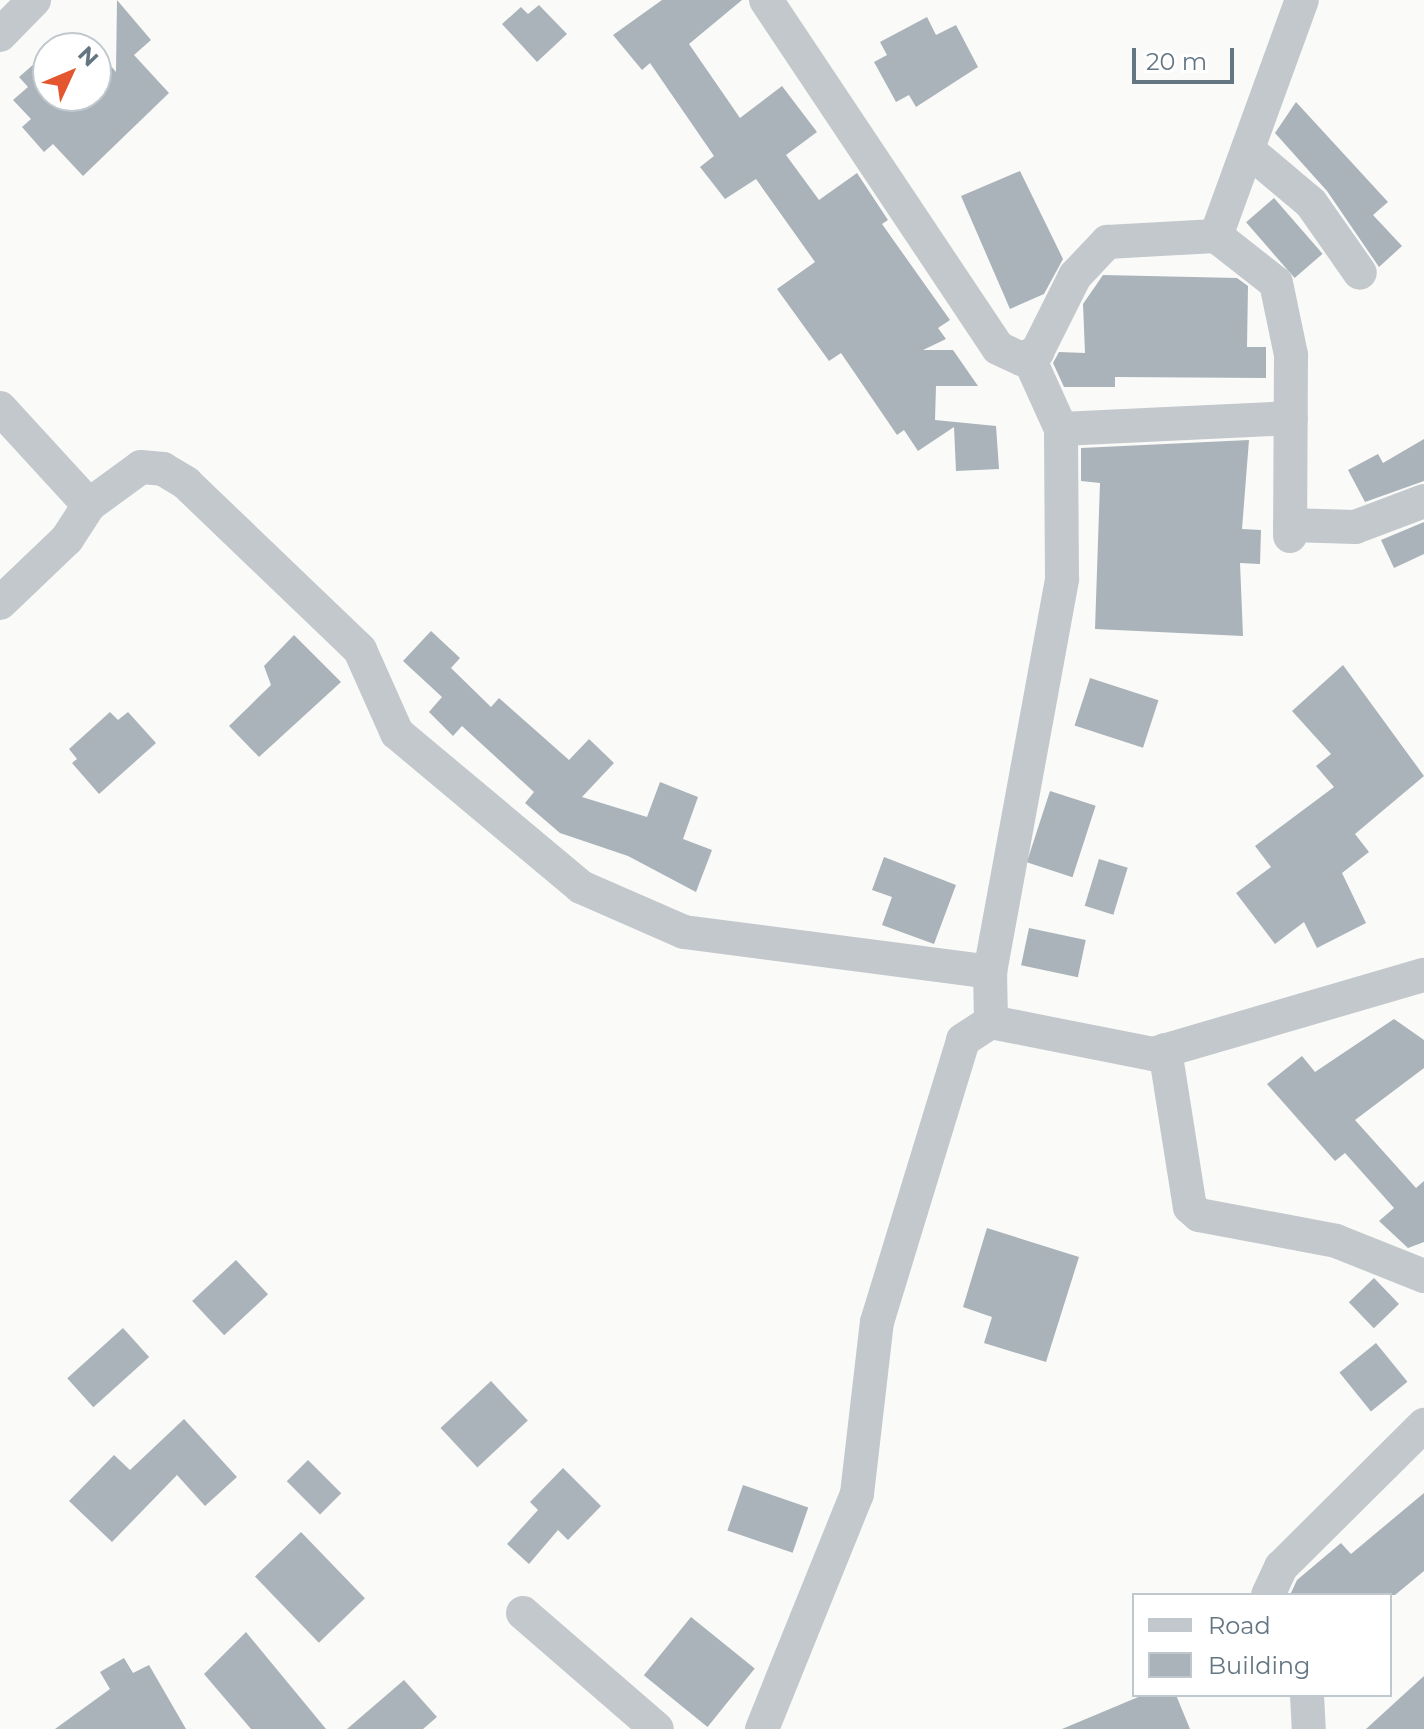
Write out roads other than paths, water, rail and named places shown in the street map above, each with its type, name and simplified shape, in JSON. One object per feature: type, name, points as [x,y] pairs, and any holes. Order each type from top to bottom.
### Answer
[{"type":"street","points":[[0,35],[34,0]]},
{"type":"street","points":[[766,0],[998,348],[1029,358],[1061,429],[1062,579],[990,972],[991,1022]]},
{"type":"street","points":[[1216,236],[1302,0]]},
{"type":"street","points":[[1248,150],[1311,203],[1360,273]]},
{"type":"street","points":[[1029,358],[1075,276],[1107,242],[1216,236],[1276,283],[1291,355],[1290,530],[1355,527],[1424,501]]},
{"type":"street","points":[[0,408],[89,505]]},
{"type":"street","points":[[1061,429],[1291,418]]},
{"type":"street","points":[[0,603],[67,539],[89,505],[141,467],[163,469],[186,483],[360,650],[397,733],[581,887],[684,932],[990,972]]},
{"type":"street","points":[[762,1729],[857,1494],[877,1322],[963,1040],[991,1022],[1129,1052],[1165,1050],[1424,975]]},
{"type":"street","points":[[1165,1050],[1190,1207],[1199,1215],[1336,1241],[1424,1276]]},
{"type":"street","points":[[1269,1593],[1281,1567],[1424,1425]]},
{"type":"street","points":[[523,1613],[657,1729]]},
{"type":"street","points":[[1307,1697],[1309,1729]]}]
